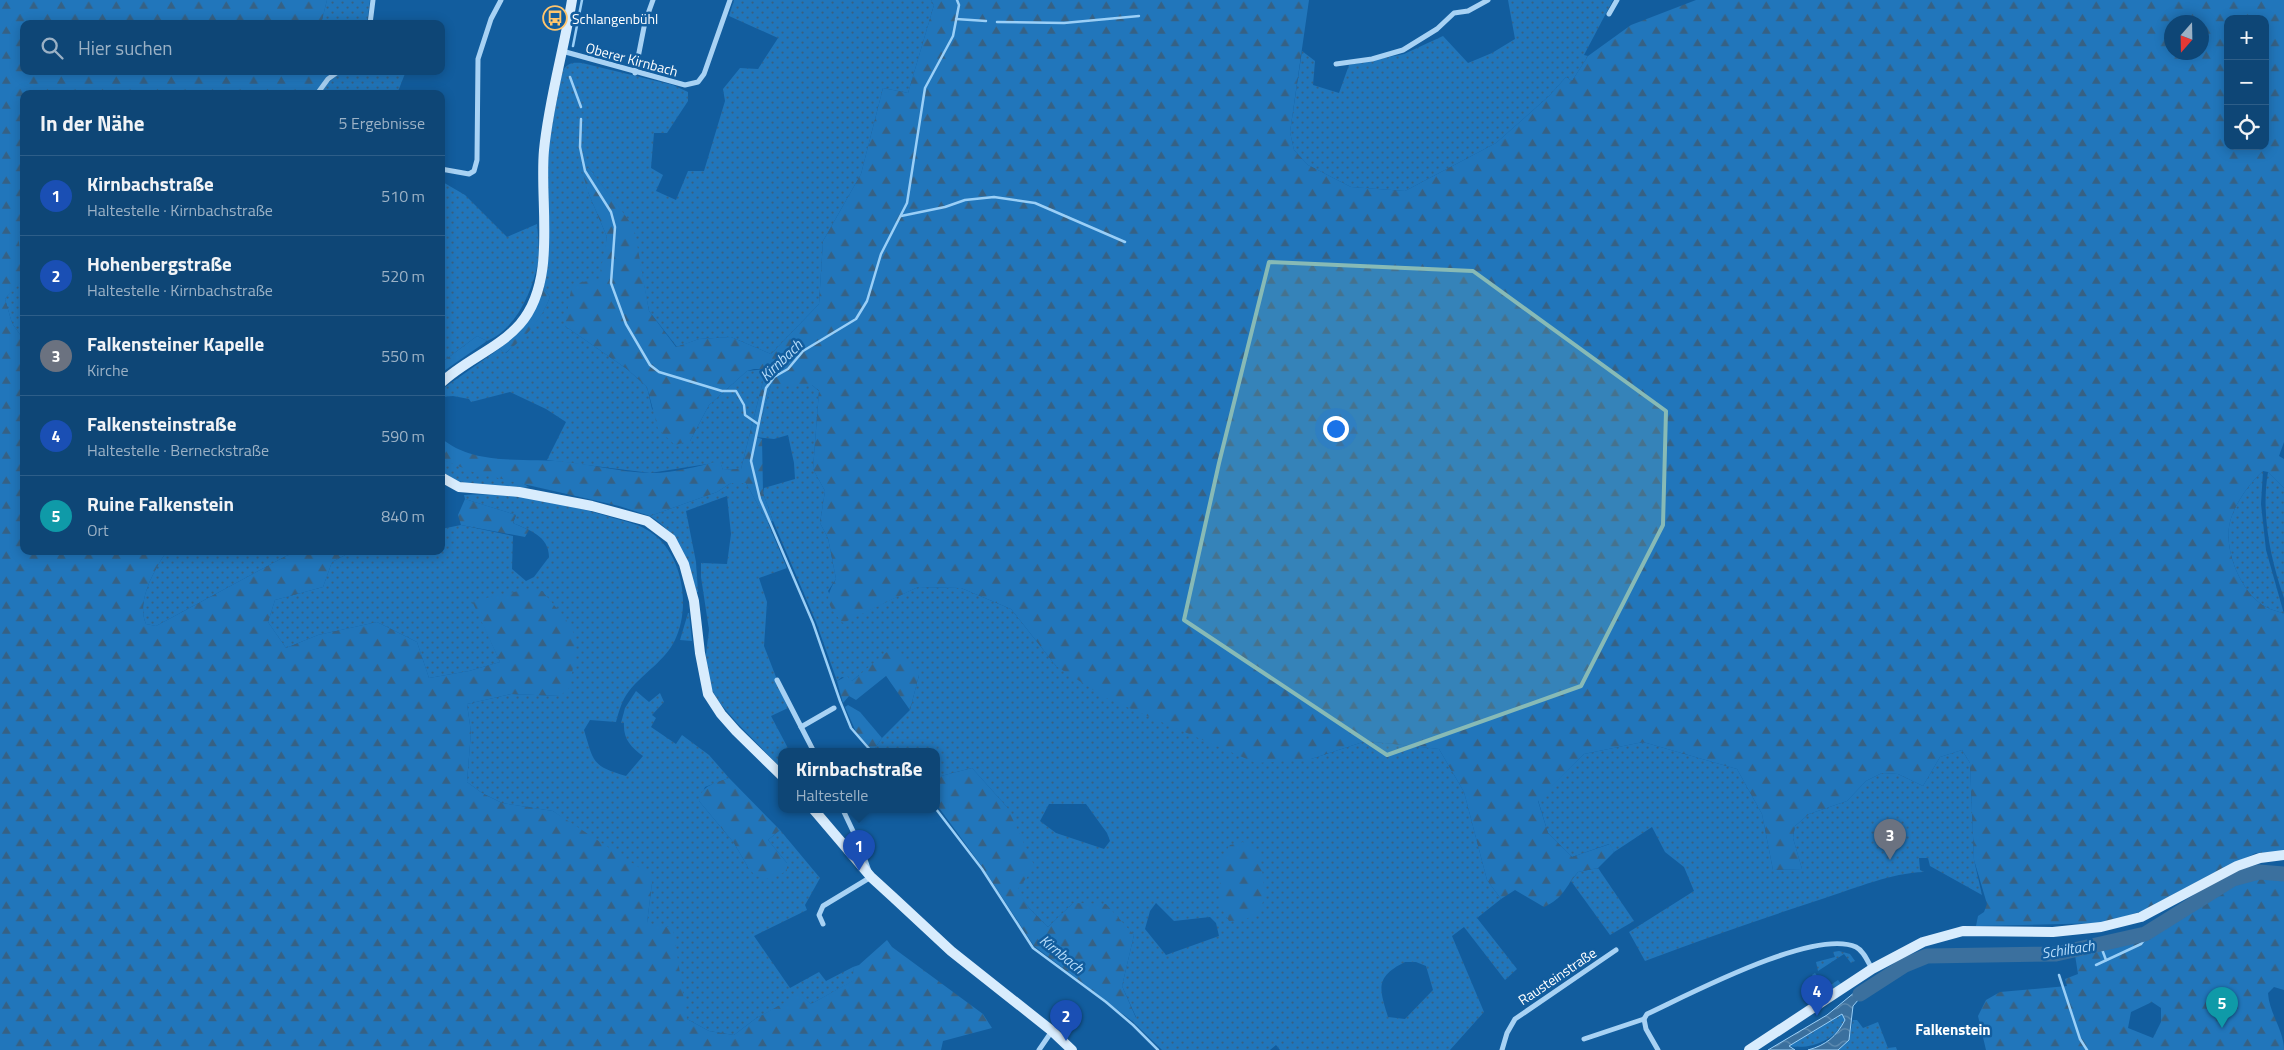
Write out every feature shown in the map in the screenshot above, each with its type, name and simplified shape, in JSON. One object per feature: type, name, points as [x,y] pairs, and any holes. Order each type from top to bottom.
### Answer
[{"type":"main road","points":[[445,380],[500,341],[521,323],[532,302],[541,278],[544,254],[544,150],[550,104],[572,0]]},
{"type":"main road","points":[[445,479],[459,487],[519,492],[592,506],[647,521],[671,539],[684,564],[694,601],[702,667],[708,694],[731,726],[778,772]]},
{"type":"main road","points":[[817,813],[871,877],[951,952],[1052,1031],[1072,1050]]},
{"type":"main road","points":[[1749,1050],[1872,969],[1923,942],[1964,931],[2053,932],[2100,927],[2140,916],[2237,866],[2260,858],[2284,855]]},
{"type":"street","points":[[370,20],[373,0]]},
{"type":"street","points":[[445,170],[469,174],[474,171],[477,160],[478,59],[501,0]]},
{"type":"street","points":[[635,73],[645,22],[653,0]]},
{"type":"street","name":"Oberer Kirnbach","points":[[562,51],[635,73],[686,85],[698,82],[704,74],[730,0]]},
{"type":"street","points":[[1336,64],[1372,59],[1403,50],[1437,29],[1454,13],[1468,11],[1488,0]]},
{"type":"street","points":[[1609,14],[1616,0]]},
{"type":"street","points":[[320,90],[334,75]]},
{"type":"street","points":[[777,680],[812,748]]},
{"type":"street","points":[[801,727],[834,708]]},
{"type":"street","points":[[823,924],[819,915],[823,906],[871,877],[861,848],[844,813]]},
{"type":"street","points":[[1584,1039],[1644,1019],[1647,1014],[1740,970],[1790,953],[1819,946],[1839,945],[1856,947],[1872,969]]},
{"type":"street","name":"Rausteinstraße","points":[[1502,1050],[1507,1033],[1515,1019],[1616,950]]},
{"type":"street","points":[[1644,1019],[1646,1029],[1658,1050]]},
{"type":"street","points":[[1038,1050],[1052,1031]]},
{"type":"highlighted area","points":[[1269,262],[1473,271],[1666,411],[1663,525],[1581,686],[1387,755],[1184,620],[1219,463]]},
{"type":"green space","points":[[0,0],[327,0],[322,20],[20,20],[20,75],[332,75],[318,90],[20,90],[20,283],[5,299],[12,323],[20,335],[20,555],[164,555],[148,586],[143,606],[146,624],[156,626],[286,556],[345,555],[332,562],[323,587],[275,600],[268,622],[286,648],[318,635],[377,622],[417,642],[429,678],[469,671],[500,662],[472,601],[528,589],[542,591],[565,618],[575,635],[574,663],[569,688],[560,696],[511,694],[467,704],[471,732],[467,782],[482,793],[502,803],[553,811],[649,874],[652,883],[647,923],[673,928],[687,1019],[709,1031],[734,1035],[755,1019],[800,994],[811,1004],[854,980],[853,967],[859,965],[887,940],[892,947],[983,1014],[992,1028],[943,1041],[941,1050],[0,1050]]},
{"type":"green space","points":[[327,0],[370,0],[368,20],[322,20]]},
{"type":"green space","points":[[734,0],[931,0],[934,5],[908,93],[883,88],[861,174],[823,241],[819,304],[771,354],[731,337],[699,339],[677,347],[649,311],[633,227],[589,168],[588,192],[607,237],[604,260],[600,279],[565,326],[627,369],[647,387],[652,409],[690,441],[709,405],[747,371],[766,369],[741,469],[723,470],[720,462],[650,473],[547,460],[566,422],[546,409],[510,392],[471,402],[469,399],[445,397],[445,387],[499,349],[506,353],[537,321],[550,297],[544,288],[548,246],[546,177],[549,142],[562,72],[570,64],[582,63],[673,85],[688,92],[688,101],[667,133],[654,133],[651,168],[663,175],[656,191],[676,200],[688,171],[704,171],[725,101],[723,89],[740,68],[758,69],[778,38],[729,16]]},
{"type":"green space","points":[[931,0],[1309,0],[1290,132],[1294,150],[1308,165],[1351,187],[1405,191],[1496,143],[1549,96],[1566,77],[1572,81],[1588,56],[1631,25],[1696,0],[2284,0],[2284,442],[2279,456],[2284,459],[2284,488],[2268,472],[2263,471],[2258,476],[2248,487],[2232,515],[2229,545],[2236,570],[2249,592],[2266,607],[2284,614],[2284,852],[2256,853],[2215,872],[2142,911],[2104,923],[1976,926],[1978,916],[1984,912],[1987,904],[1974,860],[1970,763],[1962,750],[1940,757],[1923,786],[1898,774],[1882,773],[1866,781],[1847,801],[1809,814],[1795,826],[1793,838],[1802,869],[1773,870],[1762,814],[1737,769],[1643,742],[1584,754],[1538,801],[1548,833],[1572,857],[1610,844],[1614,852],[1598,868],[1578,872],[1560,896],[1544,907],[1515,890],[1501,899],[1487,880],[1464,792],[1439,749],[1366,741],[1311,759],[1256,763],[1106,698],[1056,666],[1011,609],[961,588],[918,587],[843,623],[829,602],[829,592],[836,579],[828,538],[820,523],[825,491],[813,469],[819,391],[812,385],[771,385],[756,437],[762,439],[763,493],[773,521],[768,523],[746,483],[731,483],[717,492],[650,516],[619,506],[476,473],[445,461],[445,441],[469,453],[501,459],[566,462],[648,473],[675,471],[720,461],[723,470],[741,469],[766,369],[747,371],[709,405],[690,441],[675,445],[658,429],[647,387],[627,369],[565,326],[572,284],[599,279],[607,237],[588,192],[582,171],[589,168],[634,227],[649,311],[676,347],[699,339],[731,337],[771,354],[819,304],[823,241],[861,174],[883,88],[908,93],[934,5]]},
{"type":"green space","points":[[1508,0],[1613,0],[1584,55],[1588,56],[1572,81],[1566,77],[1549,96],[1496,143],[1405,191],[1351,187],[1308,165],[1294,150],[1290,132],[1302,51],[1315,61],[1313,85],[1339,93],[1349,65],[1404,54],[1443,36],[1468,63],[1492,53],[1515,39]]},
{"type":"green space","points":[[337,75],[404,75],[399,90],[322,90]]},
{"type":"green space","points":[[445,183],[465,195],[507,237],[537,224],[538,263],[527,297],[514,319],[506,328],[487,341],[477,336],[445,360]]},
{"type":"green space","points":[[20,232],[20,249],[18,240]]},
{"type":"green space","points":[[20,282],[20,335],[12,323],[5,299]]},
{"type":"green space","points":[[544,288],[550,297],[537,321],[526,335],[505,353],[499,349],[528,322]]},
{"type":"green space","points":[[477,336],[487,341],[445,370],[445,360]]},
{"type":"green space","points":[[771,385],[812,385],[819,391],[813,469],[825,491],[820,523],[828,538],[836,579],[828,591],[843,622],[918,587],[961,588],[1011,609],[1056,666],[1311,759],[1366,741],[1439,749],[1464,792],[1487,880],[1501,899],[1477,918],[1517,969],[1505,980],[1464,927],[1452,936],[1484,1012],[1450,1050],[1280,1050],[1276,1045],[1270,1050],[1162,1050],[1132,1021],[1136,1017],[1122,986],[1134,935],[1073,903],[1048,927],[1029,908],[1016,890],[1007,807],[972,768],[940,776],[940,748],[875,748],[882,738],[910,710],[919,675],[859,675],[852,681],[842,677],[837,681],[816,622],[763,493],[764,488],[795,479],[794,463],[788,435],[774,439],[756,437]],"holes":[[[1049,804],[1086,804],[1107,833],[1110,841],[1104,849],[1056,833],[1040,821]],[[1156,903],[1174,921],[1210,917],[1216,923],[1219,936],[1166,955],[1145,929],[1150,911]],[[1405,962],[1416,962],[1426,966],[1433,990],[1405,1019],[1388,1017],[1383,998],[1382,984],[1388,973]]]},
{"type":"green space","points":[[445,461],[522,483],[529,487],[484,487],[445,474]]},
{"type":"green space","points":[[2263,471],[2261,504],[2266,550],[2284,614],[2266,607],[2249,592],[2236,570],[2229,545],[2230,522],[2235,508],[2248,487]]},
{"type":"green space","points":[[2268,472],[2284,488],[2284,598],[2268,535],[2266,488]]},
{"type":"green space","points":[[731,483],[746,483],[768,523],[787,568],[759,578],[767,602],[764,646],[788,708],[771,716],[788,748],[778,748],[778,765],[719,702],[712,690],[708,676],[706,654],[709,630],[701,577],[701,563],[727,564],[731,534],[727,496],[686,511],[696,562],[698,592],[696,592],[690,569],[681,549],[668,531],[650,516],[717,492]]},
{"type":"green space","points":[[464,495],[501,495],[574,507],[637,525],[652,533],[663,543],[671,554],[681,582],[683,612],[680,627],[675,640],[666,654],[627,694],[616,722],[590,720],[584,730],[590,750],[600,766],[626,776],[643,756],[631,746],[626,738],[624,723],[621,723],[625,708],[636,691],[649,702],[660,693],[664,702],[652,715],[656,718],[651,727],[676,744],[682,735],[709,755],[729,778],[705,787],[699,801],[734,843],[749,869],[787,863],[768,840],[780,830],[820,878],[805,905],[807,910],[754,936],[790,988],[819,972],[826,981],[853,967],[855,980],[811,1004],[800,995],[755,1019],[734,1035],[709,1031],[687,1019],[647,923],[652,883],[553,811],[502,803],[482,793],[467,782],[471,732],[467,704],[511,694],[560,696],[553,605],[542,591],[473,601],[500,662],[469,671],[429,678],[417,642],[377,622],[318,635],[286,648],[268,622],[275,600],[323,587],[332,562],[345,555],[445,555],[445,528],[461,525],[513,536],[512,569],[526,581],[534,577],[549,557],[546,544],[542,539],[531,531],[513,523],[516,515],[465,499]]},
{"type":"green space","points":[[465,499],[516,515],[513,523],[529,530],[525,537],[461,525],[458,515]]},
{"type":"green space","points":[[164,555],[289,555],[156,626],[146,624],[143,606],[148,586]]},
{"type":"green space","points":[[689,613],[692,641],[680,640]]},
{"type":"green space","points":[[893,647],[919,675],[910,710],[886,676],[856,700],[849,696],[843,703],[837,681],[847,676],[852,681]]},
{"type":"green space","points":[[848,705],[860,712],[882,738],[875,748],[870,748],[856,732],[845,707]]},
{"type":"green space","points":[[1643,742],[1737,769],[1762,814],[1773,870],[1802,869],[1793,838],[1795,826],[1809,814],[1847,801],[1866,781],[1882,773],[1898,774],[1923,786],[1940,757],[1962,750],[1970,763],[1974,860],[1982,895],[1930,866],[1928,858],[1919,858],[1920,870],[1924,872],[1899,875],[1874,882],[1735,928],[1645,961],[1629,932],[1694,891],[1684,867],[1665,852],[1652,827],[1614,852],[1609,844],[1572,857],[1548,833],[1538,800],[1584,754]]},
{"type":"green space","points":[[972,768],[1007,807],[1035,867],[1017,890],[1029,908],[1048,927],[1073,903],[1106,904],[1134,935],[1122,986],[1136,1018],[1132,1021],[1034,946],[983,868],[940,809],[940,776]]},
{"type":"green space","points":[[729,778],[780,830],[768,840],[787,863],[787,871],[769,879],[756,876],[749,869],[734,843],[699,801],[706,788]]},
{"type":"green space","points":[[1243,842],[1259,852],[1264,899],[1254,915],[1244,919],[1229,921],[1219,904],[1221,859],[1230,845]]},
{"type":"green space","points":[[1598,868],[1634,921],[1610,935],[1571,881],[1578,872]]},
{"type":"green space","points":[[2284,875],[2284,990],[2274,987],[2268,993],[2271,1008],[2282,1035],[2284,1050],[1986,1050],[1978,1016],[1986,1000],[2000,992],[2067,986],[2065,979],[2078,974],[2075,955],[2131,938],[2133,944],[2151,939],[2151,935],[2226,887],[2251,877]],"holes":[[[2152,1002],[2161,1008],[2161,1022],[2153,1038],[2128,1028],[2131,1012]]]},
{"type":"green space","points":[[1839,951],[1850,954],[1855,961],[1851,963],[1844,954],[1818,971],[1816,962],[1835,957],[1833,952]]},
{"type":"green space","points":[[1815,973],[1818,977],[1815,978],[1824,989],[1838,980],[1841,984],[1825,995],[1812,975]]},
{"type":"green space","points":[[1842,1014],[1845,1020],[1841,1027],[1829,1038],[1814,1045],[1789,1046]]},
{"type":"green space","points":[[1853,1020],[1857,1020],[1863,1028],[1878,1022],[1888,1048],[1896,1047],[1897,1050],[1838,1050],[1849,1040]]},
{"type":"water","points":[[1874,982],[1881,987],[1859,999],[1853,1006],[1849,1040],[1838,1050],[1808,1050],[1820,1046],[1834,1036],[1845,1020],[1842,1014],[1789,1046],[1795,1050],[1768,1050],[1827,1015],[1866,983]]},
{"type":"waterway","points":[[573,46],[582,0]]},
{"type":"waterway","name":"Kirnbach","points":[[868,748],[851,728],[813,623],[760,499],[751,461],[766,388],[774,377],[788,369],[803,351],[856,319],[867,301],[881,254],[907,203],[925,88],[953,36],[959,5],[957,0]]},
{"type":"waterway","points":[[997,22],[1064,23],[1139,16]]},
{"type":"waterway","points":[[956,19],[986,21]]},
{"type":"waterway","points":[[570,77],[581,107]]},
{"type":"waterway","points":[[581,119],[580,147],[585,171],[611,212],[615,227],[611,283],[626,324],[650,365],[659,372],[722,391],[736,391],[744,405],[745,415],[758,424]]},
{"type":"waterway","points":[[901,216],[945,207],[965,200],[994,197],[1035,203],[1125,242]]},
{"type":"waterway","name":"Kirnbach","points":[[939,813],[982,869],[1033,948],[1106,1002],[1158,1050]]},
{"type":"waterway","name":"Schiltach","points":[[1860,994],[1905,965],[1927,956],[2056,954],[2145,934],[2233,879],[2259,872],[2284,874]]},
{"type":"waterway","points":[[2096,965],[2141,944],[2147,933]]},
{"type":"waterway","points":[[2100,944],[2106,960]]},
{"type":"waterway","points":[[2059,975],[2080,1039],[2087,1050]]},
{"type":"place","name":"Schlangenbühl","points":[[555,18]]},
{"type":"place","name":"Falkensteiner Kapelle","points":[[1890,860]]},
{"type":"place","name":"Kirnbachstraße","points":[[859,871]]},
{"type":"place","name":"Falkensteinstraße","points":[[1817,1016]]},
{"type":"place","name":"Ruine Falkenstein","points":[[2222,1028]]},
{"type":"place","name":"Hohenbergstraße","points":[[1066,1041]]},
{"type":"district","name":"Falkenstein","points":[[1953,1029]]}]
